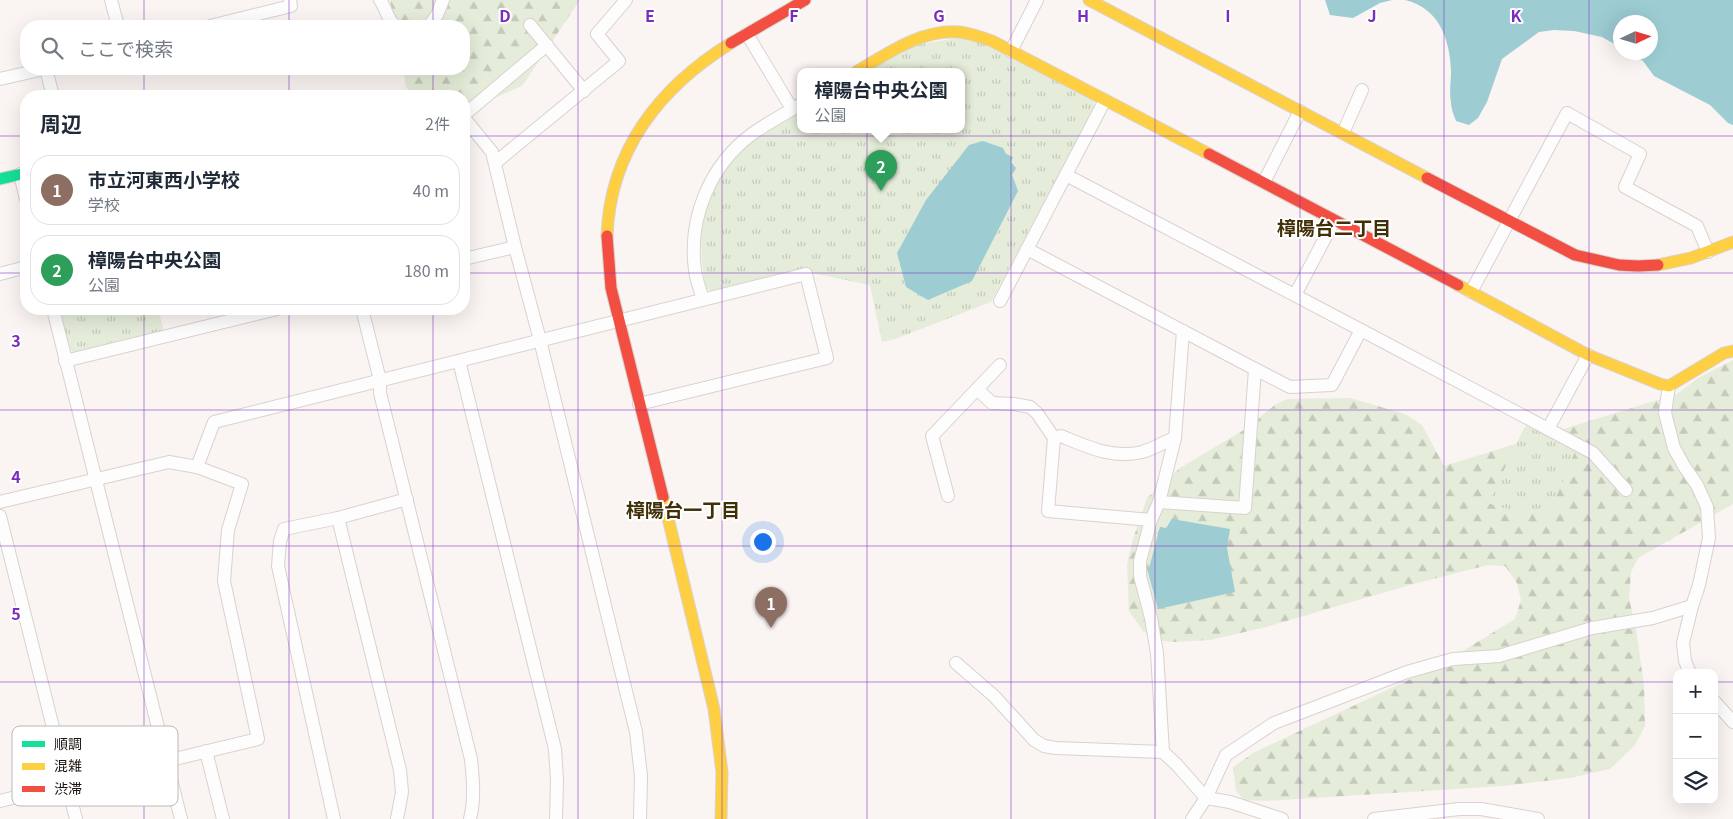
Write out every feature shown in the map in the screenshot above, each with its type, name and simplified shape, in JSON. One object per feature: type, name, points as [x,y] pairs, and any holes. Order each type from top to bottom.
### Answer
[{"type":"street","points":[[111,0],[116,20]]},
{"type":"street","points":[[234,20],[291,6],[290,0]]},
{"type":"street","points":[[380,0],[390,20]]},
{"type":"street","points":[[433,20],[440,11],[443,0]]},
{"type":"street","points":[[495,164],[619,61],[597,34],[626,0]]},
{"type":"street","points":[[721,819],[723,802],[721,756],[717,726],[640,404],[618,321],[607,260],[607,230],[611,201],[632,139],[651,111],[672,86],[699,64],[806,0]]},
{"type":"street","points":[[1011,51],[1037,0]]},
{"type":"street","points":[[1089,0],[1575,255],[1618,266],[1634,267],[1668,264],[1733,242]]},
{"type":"street","points":[[530,25],[584,91]]},
{"type":"street","points":[[863,68],[916,38],[934,34],[957,32],[992,41],[1264,182],[1334,221],[1588,354],[1668,386],[1724,353],[1733,351]]},
{"type":"street","points":[[703,299],[694,270],[694,243],[699,208],[713,178],[732,152],[752,134],[797,107],[747,34]]},
{"type":"street","points":[[470,111],[547,45]]},
{"type":"street","points":[[0,79],[20,75]]},
{"type":"street","points":[[47,75],[51,90]]},
{"type":"street","points":[[1343,133],[1362,90]]},
{"type":"street","points":[[1000,301],[1105,100]]},
{"type":"street","points":[[1264,182],[1300,111]]},
{"type":"street","points":[[1471,292],[1567,113],[1640,154],[1625,187],[1697,226],[1708,252]]},
{"type":"street","points":[[470,124],[492,152],[636,732],[641,776],[640,819]]},
{"type":"street","points":[[0,179],[20,175]]},
{"type":"street","points":[[1066,175],[1295,294],[1593,453],[1626,490]]},
{"type":"street","points":[[1295,294],[1334,221]]},
{"type":"street","points":[[470,258],[515,247]]},
{"type":"street","points":[[1027,249],[1255,370],[1290,386],[1332,385],[1361,330]]},
{"type":"street","points":[[0,274],[20,269]]},
{"type":"street","points":[[197,467],[214,422],[806,274],[827,358],[640,404]]},
{"type":"street","points":[[54,315],[157,726]]},
{"type":"street","points":[[65,361],[246,315]]},
{"type":"street","points":[[364,315],[380,380],[380,393],[471,759],[474,785],[473,808],[470,819]]},
{"type":"street","points":[[1163,752],[1157,652],[1151,618],[1140,576],[1140,560],[1151,520],[1159,502],[1175,438],[1183,331]]},
{"type":"street","points":[[1548,429],[1588,354]]},
{"type":"street","points":[[459,361],[555,749],[557,780],[556,819]]},
{"type":"street","points":[[948,496],[932,436],[1000,364]]},
{"type":"street","points":[[1159,502],[1245,508],[1255,370]]},
{"type":"street","points":[[1668,386],[1666,414],[1674,448],[1697,485],[1707,507],[1708,546],[1683,643],[1685,661],[1688,669]]},
{"type":"street","points":[[977,389],[992,403],[1030,407],[1037,413],[1054,438],[1048,511],[1151,520]]},
{"type":"street","points":[[1054,438],[1061,436],[1105,453],[1120,455],[1143,452],[1175,438]]},
{"type":"street","points":[[0,502],[169,462],[197,467],[242,484],[228,530],[224,580],[258,739],[178,758]]},
{"type":"street","points":[[334,819],[278,566],[280,541],[284,529],[338,518],[407,499]]},
{"type":"street","points":[[0,516],[52,726]]},
{"type":"street","points":[[338,518],[400,770],[402,792],[397,819]]},
{"type":"street","points":[[1192,819],[1206,798],[1226,755],[1274,723],[1407,672],[1453,659],[1499,656],[1592,628],[1653,618],[1692,606]]},
{"type":"street","points":[[956,663],[994,696],[1034,740],[1044,746],[1163,752],[1206,798],[1230,802],[1282,819]]},
{"type":"street","points":[[1718,705],[1733,722]]},
{"type":"street","points":[[206,751],[223,819]]},
{"type":"street","points":[[73,806],[76,819]]},
{"type":"street","points":[[178,806],[181,819]]},
{"type":"street","points":[[1374,819],[1459,809],[1481,810],[1538,819]]},
{"type":"green space","points":[[390,0],[580,0],[522,86],[470,108],[470,90],[408,90],[404,75],[470,75],[470,20],[394,20]]},
{"type":"green space","points":[[957,38],[981,43],[1093,100],[1095,107],[991,302],[895,339],[882,342],[870,285],[797,270],[711,291],[706,288],[701,244],[708,204],[715,185],[726,168],[740,152],[763,133],[797,113],[797,133],[965,133],[965,68],[874,68],[916,45]]},
{"type":"green space","points":[[61,315],[160,315],[164,331],[75,353],[70,350]]},
{"type":"green space","points":[[1733,360],[1733,504],[1638,558],[1631,572],[1629,598],[1644,685],[1645,726],[1635,745],[1610,769],[1570,778],[1502,786],[1266,801],[1244,800],[1236,791],[1233,767],[1253,753],[1440,665],[1515,619],[1521,600],[1517,583],[1505,566],[1488,565],[1413,584],[1266,627],[1210,640],[1175,642],[1155,640],[1143,631],[1129,611],[1127,564],[1133,539],[1147,498],[1180,468],[1247,428],[1276,404],[1287,399],[1350,398],[1405,414],[1422,425],[1444,466],[1677,394],[1698,378]]},
{"type":"green space","points":[[1530,425],[1576,449],[1550,512],[1519,511],[1488,503],[1524,428]]},
{"type":"water","points":[[1325,0],[1392,0],[1380,3],[1353,18],[1330,15]]},
{"type":"water","points":[[1405,0],[1733,0],[1733,125],[1728,123],[1710,105],[1654,76],[1641,60],[1658,60],[1658,15],[1613,15],[1613,43],[1602,37],[1574,31],[1554,30],[1539,32],[1502,59],[1487,102],[1478,118],[1469,125],[1456,121],[1451,105],[1450,59],[1445,37],[1434,18],[1417,4]]},
{"type":"water","points":[[983,141],[1003,148],[1006,154],[1013,157],[1011,162],[1016,168],[1012,175],[1018,191],[972,281],[928,300],[906,287],[897,253],[926,200],[969,145]]},
{"type":"water","points":[[1172,519],[1230,529],[1227,548],[1235,592],[1158,609],[1148,572],[1160,527],[1166,528]]},
{"type":"traffic: fast","points":[[0,179],[20,174]]},
{"type":"traffic: slow","points":[[1089,0],[1427,178]]},
{"type":"traffic: slow","points":[[863,68],[905,44],[931,34],[945,32],[967,33],[992,41],[1209,154]]},
{"type":"traffic: slow","points":[[607,236],[610,205],[618,176],[629,149],[644,124],[661,101],[682,80],[705,60],[731,43]]},
{"type":"traffic: slow","points":[[1658,265],[1691,258],[1733,242]]},
{"type":"traffic: slow","points":[[1458,285],[1588,355],[1660,384],[1669,386],[1724,353],[1733,351]]},
{"type":"traffic: slow","points":[[663,497],[714,709],[722,772],[721,819]]},
{"type":"traffic: jam","points":[[731,43],[805,0]]},
{"type":"traffic: jam","points":[[1209,154],[1458,285]]},
{"type":"traffic: jam","points":[[1427,178],[1575,255],[1619,265],[1658,265]]},
{"type":"traffic: jam","points":[[607,236],[611,288],[663,497]]},
{"type":"place","name":"樟陽台中央公園","points":[[881,191]]},
{"type":"place","name":"市立河東西小学校","points":[[771,628]]},
{"type":"district","name":"樟陽台二丁目","points":[[1334,228]]},
{"type":"district","name":"樟陽台一丁目","points":[[683,510]]}]
